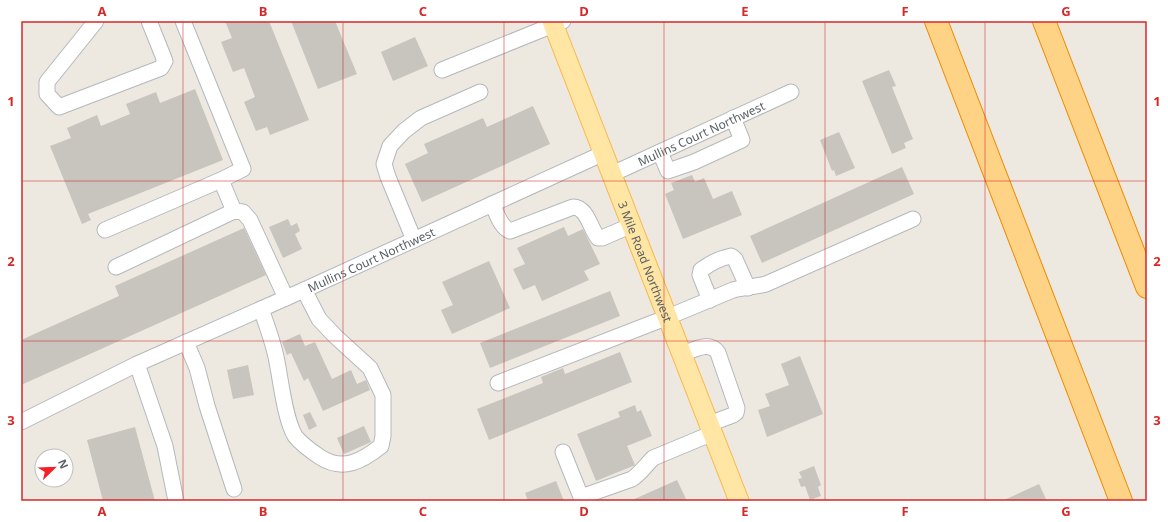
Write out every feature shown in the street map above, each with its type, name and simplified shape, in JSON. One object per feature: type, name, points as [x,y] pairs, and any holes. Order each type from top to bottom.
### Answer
[{"type":"highway","points":[[921,21],[1061,347]]},
{"type":"highway","points":[[936,21],[1121,501]]},
{"type":"highway","points":[[1046,21],[1060,62],[1147,287]]},
{"type":"main road","name":"3 Mile Road Northwest","points":[[556,22],[612,174],[739,501]]},
{"type":"street","points":[[96,21],[47,82],[47,94],[59,107],[161,68],[165,61],[149,21]]},
{"type":"street","points":[[105,230],[243,169],[183,21]]},
{"type":"street","points":[[442,70],[556,22]]},
{"type":"street","points":[[414,240],[384,164],[390,146],[404,131],[421,118],[480,92]]},
{"type":"street","name":"Mullins Court Northwest","points":[[612,174],[791,92]]},
{"type":"street","points":[[660,152],[668,171],[694,162],[742,140],[733,118]]},
{"type":"street","name":"Mullins Court Northwest","points":[[21,422],[137,364],[304,290],[604,153]]},
{"type":"street","points":[[221,180],[234,211]]},
{"type":"street","points":[[492,204],[502,225],[506,230],[510,231],[573,207],[578,207],[583,211],[598,238],[602,238],[632,225]]},
{"type":"street","points":[[116,267],[234,211],[243,212],[250,220],[286,298]]},
{"type":"street","points":[[498,383],[739,288],[748,288],[766,284],[913,219]]},
{"type":"street","points":[[710,300],[700,275],[701,270],[726,257],[731,256],[735,259],[748,288]]},
{"type":"street","points":[[261,309],[277,361],[284,402],[295,435],[306,449],[329,463],[341,465],[351,463],[367,456],[381,446],[383,436],[382,395],[370,368],[319,319],[304,290]]},
{"type":"street","points":[[186,342],[197,368],[207,406],[234,489]]},
{"type":"street","points":[[563,452],[581,497],[632,479],[639,474],[645,465],[653,458],[711,428],[736,413],[737,408],[718,353],[715,349],[710,346],[706,346],[682,354]]},
{"type":"street","points":[[137,364],[165,446],[176,501]]},
{"type":"building","points":[[225,21],[269,21],[309,120],[270,135],[267,127],[256,131],[244,102],[255,97],[244,68],[233,72],[221,42],[232,38]]},
{"type":"building","points":[[291,21],[335,21],[357,74],[318,89]]},
{"type":"building","points":[[415,37],[428,66],[393,81],[381,52]]},
{"type":"building","points":[[889,70],[896,86],[892,87],[913,139],[904,143],[906,148],[892,154],[862,81]]},
{"type":"building","points":[[195,89],[223,160],[88,214],[91,220],[82,224],[50,146],[71,138],[67,128],[97,115],[101,126],[130,114],[126,104],[156,92],[160,103]]},
{"type":"building","points":[[533,106],[550,144],[422,202],[405,164],[428,153],[424,144],[483,118],[487,127]]},
{"type":"building","points":[[839,132],[855,168],[836,176],[834,170],[832,171],[820,140]]},
{"type":"building","points":[[902,167],[914,194],[762,263],[750,236]]},
{"type":"building","points":[[692,175],[695,182],[704,178],[713,199],[732,191],[742,215],[683,239],[665,194],[674,190],[671,183]]},
{"type":"building","points":[[288,219],[291,226],[297,223],[300,231],[295,234],[302,249],[283,258],[269,227]]},
{"type":"building","points":[[564,227],[568,236],[583,229],[600,264],[584,271],[589,280],[542,301],[535,285],[523,290],[513,269],[525,264],[517,248]]},
{"type":"building","points":[[244,228],[266,275],[21,385],[21,340],[119,296],[115,286]]},
{"type":"building","points":[[489,261],[510,308],[452,334],[441,310],[453,305],[442,282]]},
{"type":"building","points":[[610,291],[620,316],[490,368],[480,343]]},
{"type":"building","points":[[300,334],[305,346],[315,342],[332,379],[351,370],[357,384],[366,380],[370,390],[323,411],[308,378],[304,381],[291,353],[287,355],[282,342]]},
{"type":"building","points":[[620,352],[632,382],[489,440],[477,409],[543,383],[541,377],[563,368],[565,374]]},
{"type":"building","points":[[800,356],[823,414],[767,437],[758,410],[770,406],[765,394],[789,385],[781,364]]},
{"type":"building","points":[[248,365],[254,395],[233,399],[227,370]]},
{"type":"building","points":[[635,405],[637,412],[641,410],[652,436],[627,446],[635,465],[596,481],[577,434],[620,417],[618,412]]},
{"type":"building","points":[[310,412],[317,426],[309,430],[303,415]]},
{"type":"building","points":[[364,426],[371,442],[344,454],[337,438]]},
{"type":"building","points":[[135,427],[155,501],[103,501],[87,440]]},
{"type":"building","points":[[814,466],[821,485],[818,487],[821,496],[810,500],[805,486],[801,487],[798,479],[802,478],[799,472]]},
{"type":"building","points":[[677,480],[687,501],[630,501]]},
{"type":"building","points":[[556,481],[564,501],[528,501],[525,493]]},
{"type":"building","points":[[1039,484],[1047,501],[1002,501]]}]
